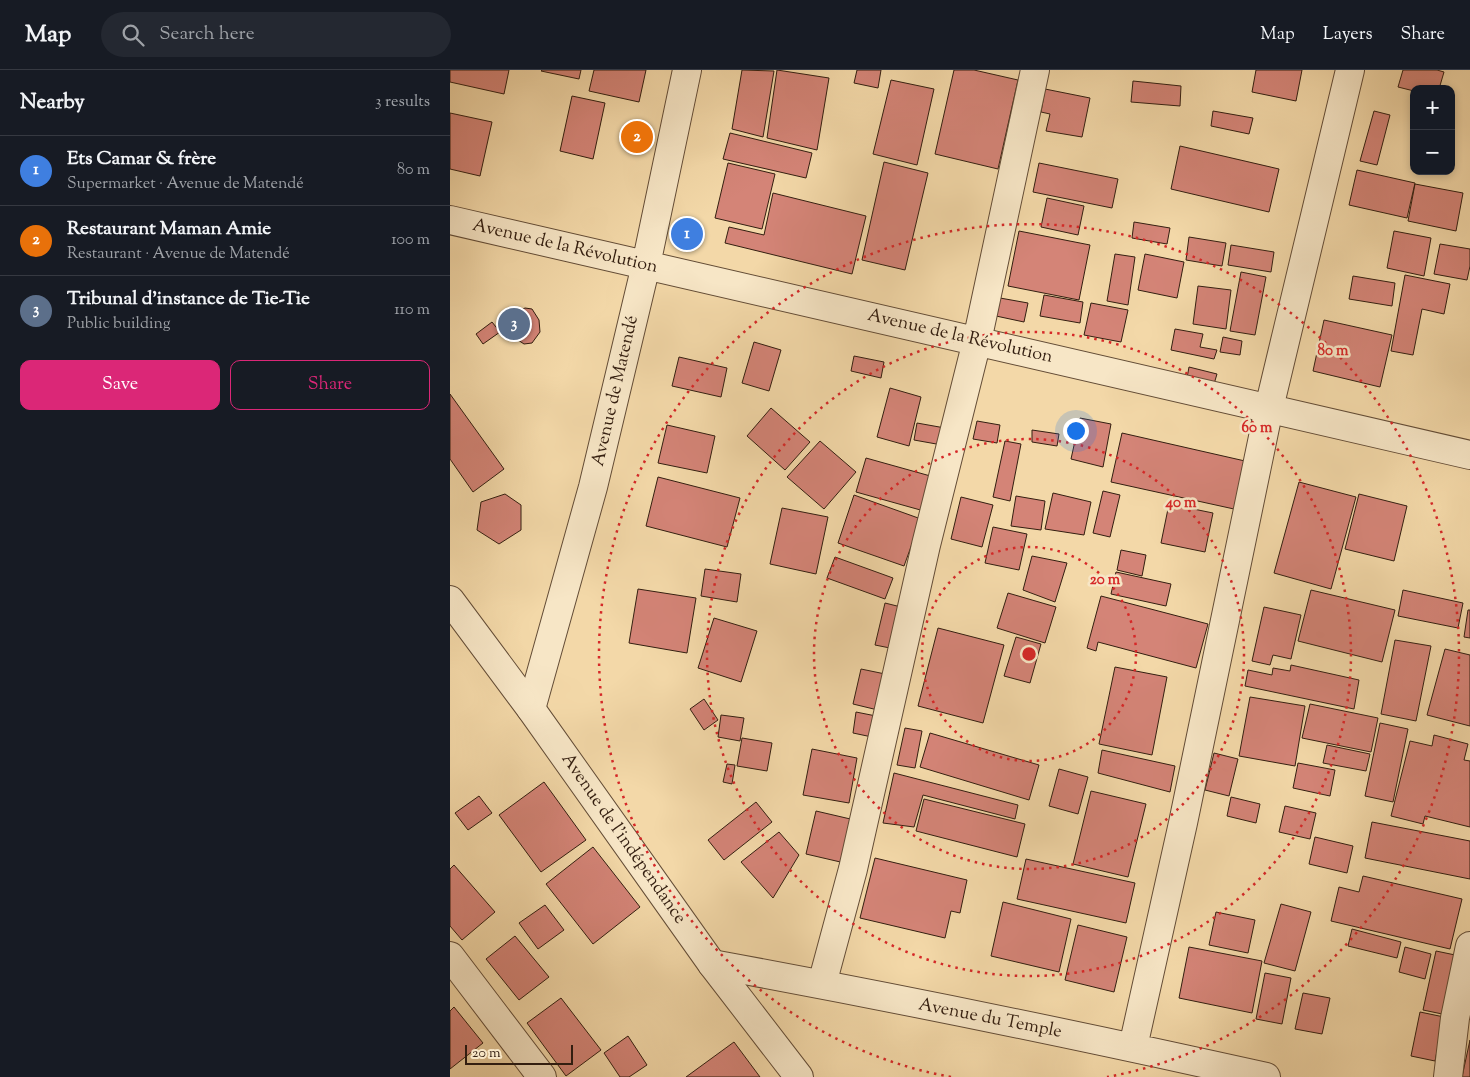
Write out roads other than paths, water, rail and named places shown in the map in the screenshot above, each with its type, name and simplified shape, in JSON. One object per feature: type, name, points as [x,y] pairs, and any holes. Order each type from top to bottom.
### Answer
[{"type":"street","name":"Avenue de Matendé","points":[[530,709],[593,487],[646,265],[687,70]]},
{"type":"street","points":[[822,984],[853,869],[926,545],[977,341],[1035,70]]},
{"type":"street","points":[[1133,1047],[1183,823],[1269,408],[1350,70]]},
{"type":"street","name":"Avenue de la Révolution","points":[[450,220],[1470,454]]},
{"type":"street","name":"Avenue de l'indépendance","points":[[450,600],[712,964],[799,1077]]},
{"type":"street","points":[[1448,1077],[1454,1018],[1470,946]]},
{"type":"street","points":[[450,956],[542,1077]]},
{"type":"street","name":"Avenue du Temple","points":[[712,964],[822,984],[1133,1047],[1266,1077]]},
{"type":"place","name":"Restaurant Maman Amie","points":[[637,137]]},
{"type":"place","name":"Ets Camar & frère","points":[[687,234]]},
{"type":"place","name":"Tribunal d'instance de Tie-Tie","points":[[514,324]]}]
